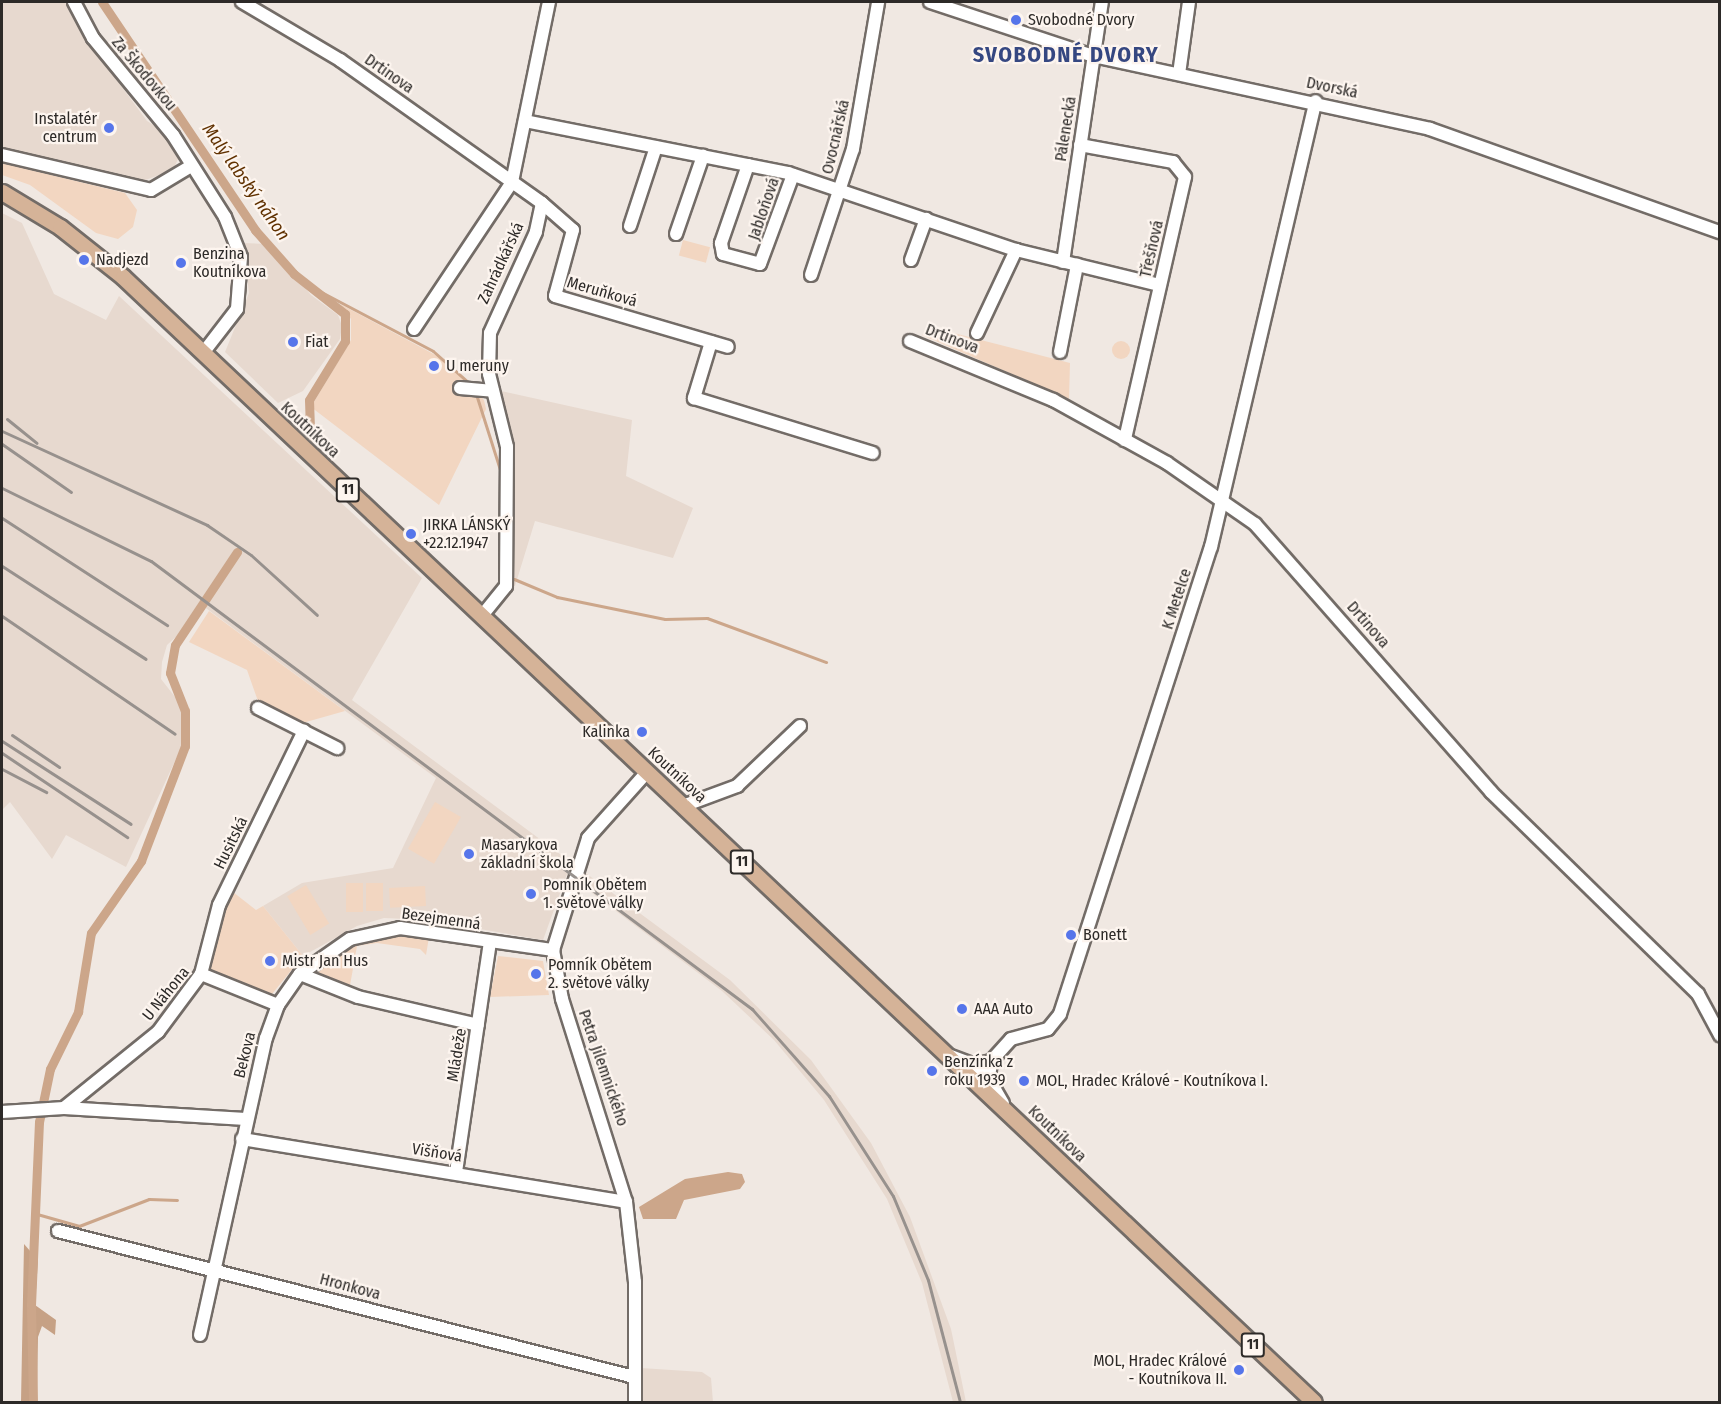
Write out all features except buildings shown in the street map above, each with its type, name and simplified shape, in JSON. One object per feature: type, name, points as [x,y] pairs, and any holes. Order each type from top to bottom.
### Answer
[{"type":"main road","name":"Koutníkova","points":[[2,192],[81,242],[203,353],[1314,1402]]},
{"type":"street","name":"Za Škodovkou","points":[[74,2],[93,38],[162,120],[225,217],[243,282],[234,315],[203,353]]},
{"type":"street","name":"Drtinova","points":[[242,2],[340,60],[512,182]]},
{"type":"street","name":"Zahrádkářská","points":[[414,329],[512,182],[549,2]]},
{"type":"street","name":"Ovocnářská","points":[[811,275],[853,149],[878,2]]},
{"type":"street","name":"Dvorská","points":[[930,2],[1094,56],[1316,101],[1443,132],[1719,232]]},
{"type":"street","name":"Pálenecká","points":[[1063,262],[1102,2]]},
{"type":"street","points":[[1179,74],[1189,2]]},
{"type":"street","name":"K Metelce","points":[[974,1080],[1011,1039],[1042,1032],[1060,1014],[1223,499],[1316,101]]},
{"type":"street","name":"Jabloňová","points":[[525,121],[793,175],[1016,250],[1160,285]]},
{"type":"street","name":"Třešňová","points":[[1080,145],[1173,162],[1184,172],[1125,440]]},
{"type":"street","points":[[630,226],[656,147]]},
{"type":"street","points":[[2,155],[151,190],[191,166]]},
{"type":"street","points":[[676,234],[703,156]]},
{"type":"street","name":"Jabloňová","points":[[748,165],[721,243],[723,254],[760,264],[793,175]]},
{"type":"street","points":[[512,182],[542,203]]},
{"type":"street","name":"Zahrádkářská","points":[[482,616],[506,586],[507,447],[493,391],[491,324],[536,232],[542,203]]},
{"type":"street","name":"Meruňková","points":[[542,203],[573,230],[554,301],[728,347]]},
{"type":"street","points":[[911,260],[926,219]]},
{"type":"street","points":[[977,333],[1016,250]]},
{"type":"street","points":[[1060,352],[1077,265]]},
{"type":"street","name":"Drtinova","points":[[910,340],[1053,400],[1223,499],[1255,524],[1491,792],[1698,994],[1719,1035]]},
{"type":"street","points":[[711,342],[694,398],[873,453]]},
{"type":"street","points":[[460,388],[493,391]]},
{"type":"street","points":[[258,708],[337,747]]},
{"type":"street","points":[[683,806],[736,786],[800,726]]},
{"type":"street","name":"Husitská","points":[[201,974],[219,905],[304,731]]},
{"type":"street","name":"Petra Jilemnického","points":[[635,1402],[635,1282],[626,1202],[562,999],[553,950],[588,838],[647,772]]},
{"type":"street","name":"Bezejmenná","points":[[300,974],[350,939],[391,929],[553,950]]},
{"type":"street","name":"Mládeže","points":[[456,1172],[490,943]]},
{"type":"street","name":"U Náhona","points":[[64,1108],[158,1032],[201,974],[278,1005]]},
{"type":"street","points":[[300,974],[358,997],[478,1025]]},
{"type":"street","name":"Bekova","points":[[200,1335],[246,1119],[278,1005],[300,974]]},
{"type":"street","points":[[945,1053],[974,1065],[992,1061],[991,1083],[1010,1114]]},
{"type":"street","points":[[2,1112],[64,1108],[246,1119]]},
{"type":"street","name":"Višňová","points":[[242,1139],[456,1172],[626,1202]]},
{"type":"street","name":"Hronkova","points":[[58,1231],[634,1377]]},
{"type":"shaded area","points":[[2,2],[68,2],[85,37],[147,121],[165,132],[178,159],[173,170],[137,183],[2,147]]},
{"type":"shaded area","points":[[2,163],[125,193],[137,210],[133,227],[118,239],[96,233],[30,185],[2,175]]},
{"type":"shaded area","points":[[2,213],[22,223],[54,294],[106,320],[119,296],[422,578],[352,700],[730,980],[811,1060],[871,1143],[910,1217],[951,1329],[966,1402],[953,1402],[922,1283],[887,1199],[824,1100],[774,1040],[722,991],[567,874],[543,940],[428,920],[384,918],[357,926],[303,956],[263,906],[302,883],[393,868],[436,778],[199,603],[192,622],[167,645],[162,662],[161,679],[186,711],[187,735],[126,867],[66,835],[52,859],[10,802],[2,810]]},
{"type":"shaded area","points":[[683,240],[710,247],[706,263],[679,255]]},
{"type":"shaded area","points":[[243,243],[268,244],[311,295],[338,315],[342,326],[340,339],[303,391],[278,403],[225,352],[249,293]]},
{"type":"shaded area","points":[[340,304],[441,358],[484,400],[486,409],[439,505],[311,407],[351,340],[351,319]]},
{"type":"shaded area","points":[[934,328],[1070,363],[1069,399],[922,335]]},
{"type":"shaded area","points":[[1121,341],[1127,344],[1130,350],[1127,356],[1121,359],[1115,356],[1112,350],[1115,344]]},
{"type":"shaded area","points":[[497,390],[632,420],[626,476],[693,508],[673,558],[535,521],[515,586],[508,583],[512,447]]},
{"type":"shaded area","points":[[209,611],[345,711],[299,724],[259,704],[247,670],[189,642]]},
{"type":"shaded area","points":[[435,802],[461,817],[434,864],[408,849]]},
{"type":"shaded area","points":[[346,883],[363,883],[363,912],[346,912]]},
{"type":"shaded area","points":[[366,883],[383,883],[383,911],[366,911]]},
{"type":"shaded area","points":[[306,885],[329,924],[310,935],[287,896]]},
{"type":"shaded area","points":[[425,886],[426,906],[390,908],[389,888]]},
{"type":"shaded area","points":[[233,892],[256,910],[263,906],[303,956],[272,994],[207,970],[216,929]]},
{"type":"shaded area","points":[[387,936],[429,937],[426,955],[420,949],[377,943],[357,946],[349,991],[312,972],[349,946]]},
{"type":"shaded area","points":[[498,956],[543,961],[549,995],[490,997]]},
{"type":"shaded area","points":[[728,1172],[742,1174],[745,1182],[740,1189],[684,1200],[676,1219],[643,1219],[639,1207],[685,1179]]},
{"type":"shaded area","points":[[24,1244],[38,1260],[35,1305],[56,1320],[55,1335],[42,1326],[38,1337],[37,1402],[21,1402]]},
{"type":"shaded area","points":[[641,1368],[702,1372],[711,1378],[713,1402],[641,1402]]},
{"type":"waterway","name":"Malý labský náhon","points":[[102,2],[255,230],[294,274],[345,314],[345,341],[309,400],[310,437]]},
{"type":"waterway","points":[[308,285],[433,351],[471,385]]},
{"type":"waterway","points":[[476,394],[501,473]]},
{"type":"waterway","name":"Malý labský náhon","points":[[33,1402],[31,1305],[39,1122],[50,1069],[78,1012],[91,933],[141,861],[185,746],[185,711],[170,673],[175,645],[237,552]]},
{"type":"waterway","points":[[514,579],[557,597],[665,619],[707,618],[826,662]]},
{"type":"waterway","points":[[37,1214],[79,1226],[149,1199],[177,1200]]},
{"type":"railway","points":[[7,419],[37,443]]},
{"type":"railway","points":[[2,431],[207,525],[251,555],[317,615]]},
{"type":"railway","points":[[2,444],[71,492]]},
{"type":"railway","points":[[2,488],[151,561],[752,1009],[829,1096],[893,1196],[928,1280],[960,1402]]},
{"type":"railway","points":[[2,518],[167,625]]},
{"type":"railway","points":[[2,566],[146,659]]},
{"type":"railway","points":[[2,616],[175,734]]},
{"type":"railway","points":[[12,735],[59,767]]},
{"type":"railway","points":[[2,741],[131,824]]},
{"type":"railway","points":[[2,753],[127,837]]},
{"type":"railway","points":[[2,769],[46,792]]},
{"type":"place","name":"Svobodné Dvory","points":[[1016,20]]},
{"type":"place","name":"Instalatér centrum","points":[[109,128]]},
{"type":"place","name":"Nadjezd","points":[[84,260]]},
{"type":"place","name":"Benzina Koutníkova","points":[[181,263]]},
{"type":"place","name":"Fiat","points":[[293,342]]},
{"type":"place","name":"U meruny","points":[[434,366]]},
{"type":"place","name":"JIRKA LÁNSKÝ +22.12.1947","points":[[411,534]]},
{"type":"place","name":"Kalinka","points":[[642,732]]},
{"type":"place","name":"Masarykova základní škola","points":[[469,854]]},
{"type":"place","name":"Pomník Obětem 1. světové války","points":[[531,894]]},
{"type":"place","name":"Bonett","points":[[1071,935]]},
{"type":"place","name":"Mistr Jan Hus","points":[[270,961]]},
{"type":"place","name":"Pomník Obětem 2. světové války","points":[[536,974]]},
{"type":"place","name":"AAA Auto","points":[[962,1009]]},
{"type":"place","name":"Benzínka z roku 1939","points":[[932,1071]]},
{"type":"place","name":"MOL, Hradec Králové - Koutníkova I.","points":[[1024,1081]]},
{"type":"place","name":"MOL, Hradec Králové - Koutníkova II.","points":[[1239,1370]]},
{"type":"district","name":"SVOBODNÉ DVORY","points":[[1066,55]]}]
